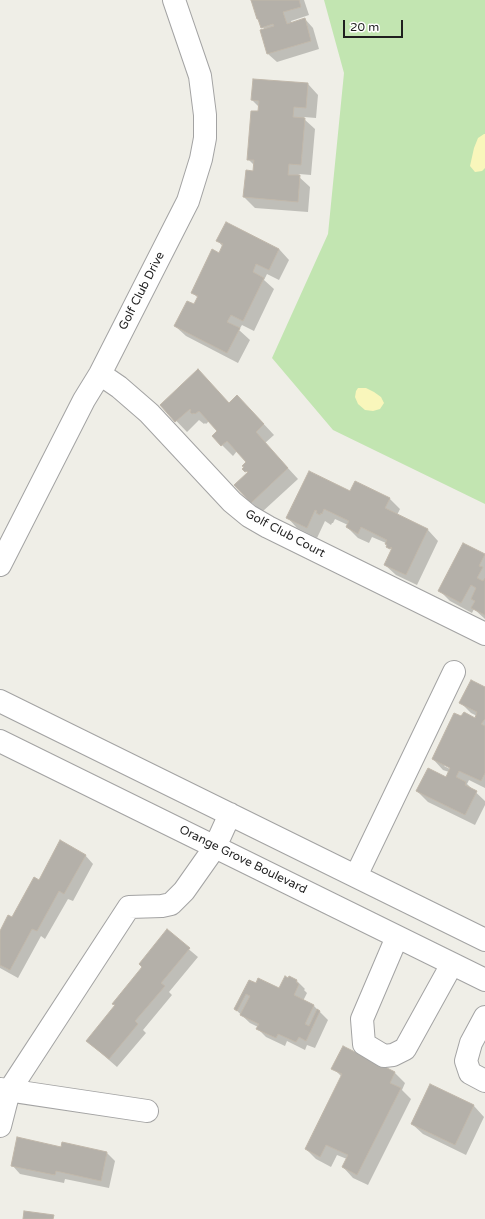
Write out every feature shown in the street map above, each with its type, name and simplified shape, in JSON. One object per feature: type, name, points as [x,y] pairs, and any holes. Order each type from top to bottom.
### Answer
[{"type":"street","name":"Golf Club Drive","points":[[0,566],[84,400],[100,374],[188,201],[201,159],[205,138],[205,115],[200,76],[174,0]]},
{"type":"street","name":"Golf Club Court","points":[[100,374],[119,387],[149,413],[232,502],[249,516],[275,531],[485,634]]},
{"type":"street","points":[[356,876],[454,672]]},
{"type":"street","points":[[0,701],[485,940]]},
{"type":"street","name":"Orange Grove Boulevard","points":[[0,741],[485,980]]},
{"type":"street","points":[[0,1126],[4,1090],[129,907],[162,906],[171,904],[184,891],[215,847],[230,814]]},
{"type":"street","points":[[397,937],[362,1019],[364,1044],[384,1056],[393,1055],[405,1049],[452,964]]},
{"type":"street","points":[[485,1017],[472,1043],[466,1060],[470,1073],[485,1081]]},
{"type":"street","points":[[4,1090],[147,1111]]},
{"type":"green space","points":[[324,0],[485,0],[485,504],[333,430],[272,358],[328,234],[344,73]]},
{"type":"sand","points":[[484,134],[485,168],[482,171],[475,172],[470,166],[474,148],[478,138]]},
{"type":"sand","points":[[358,388],[366,388],[381,397],[384,403],[380,409],[373,411],[365,410],[358,404],[355,397]]},
{"type":"building","points":[[251,0],[299,0],[301,7],[283,12],[287,24],[305,18],[311,41],[267,54],[260,30],[274,26],[273,24],[261,28]]},
{"type":"building","points":[[253,79],[308,83],[306,108],[294,107],[293,117],[305,118],[301,165],[289,164],[288,175],[300,175],[298,202],[243,197],[246,170],[253,171],[254,160],[247,160],[251,111],[258,111],[259,101],[251,100]]},
{"type":"building","points":[[226,222],[279,249],[269,270],[256,264],[253,272],[264,278],[243,321],[231,315],[227,322],[240,328],[227,353],[174,326],[187,301],[194,304],[198,296],[191,293],[212,249],[219,253],[223,244],[216,241]]},
{"type":"building","points":[[198,369],[229,403],[237,395],[264,424],[256,432],[288,468],[251,503],[234,485],[248,472],[245,472],[242,469],[244,467],[242,466],[246,462],[227,441],[221,446],[212,436],[217,431],[199,411],[192,414],[190,409],[175,422],[160,405]]},
{"type":"building","points":[[309,471],[350,491],[355,481],[390,498],[385,508],[428,529],[406,575],[384,565],[392,548],[391,547],[390,549],[386,547],[387,545],[385,544],[387,540],[361,527],[358,534],[346,527],[349,521],[324,509],[320,515],[316,513],[317,511],[315,510],[307,528],[286,518]]},
{"type":"building","points":[[463,543],[485,554],[479,566],[483,567],[477,578],[483,581],[485,578],[485,615],[471,608],[475,601],[471,599],[476,588],[471,585],[461,603],[438,591]]},
{"type":"building","points":[[471,680],[485,687],[485,719],[481,724],[485,726],[485,773],[481,781],[459,771],[456,777],[466,782],[465,785],[477,791],[465,815],[416,791],[428,768],[446,777],[450,768],[432,759],[454,713],[461,716],[464,712],[475,718],[477,712],[459,703]]},
{"type":"building","points":[[60,840],[86,855],[64,894],[59,891],[37,931],[32,929],[10,970],[0,965],[0,931],[8,915],[12,917],[34,877],[39,880]]},
{"type":"building","points":[[167,929],[190,948],[161,983],[165,986],[135,1021],[138,1024],[109,1059],[86,1041],[115,1005],[112,1004],[142,967],[139,964]]},
{"type":"building","points":[[285,976],[288,978],[289,976],[297,980],[296,982],[299,984],[294,995],[314,1005],[305,1024],[309,1026],[317,1009],[320,1011],[306,1041],[299,1037],[296,1042],[278,1034],[276,1038],[256,1029],[259,1024],[240,1015],[250,996],[246,994],[237,1011],[234,1009],[249,980],[256,983],[258,978],[279,988]]},
{"type":"building","points":[[343,1046],[395,1072],[390,1083],[401,1088],[357,1175],[342,1167],[348,1155],[326,1145],[320,1157],[305,1149],[342,1074],[331,1069]]},
{"type":"building","points":[[430,1084],[474,1105],[455,1145],[411,1124]]},
{"type":"building","points":[[17,1137],[61,1147],[62,1142],[107,1152],[101,1181],[56,1171],[55,1175],[11,1166]]},
{"type":"building","points":[[24,1211],[54,1215],[53,1219],[23,1219]]}]
